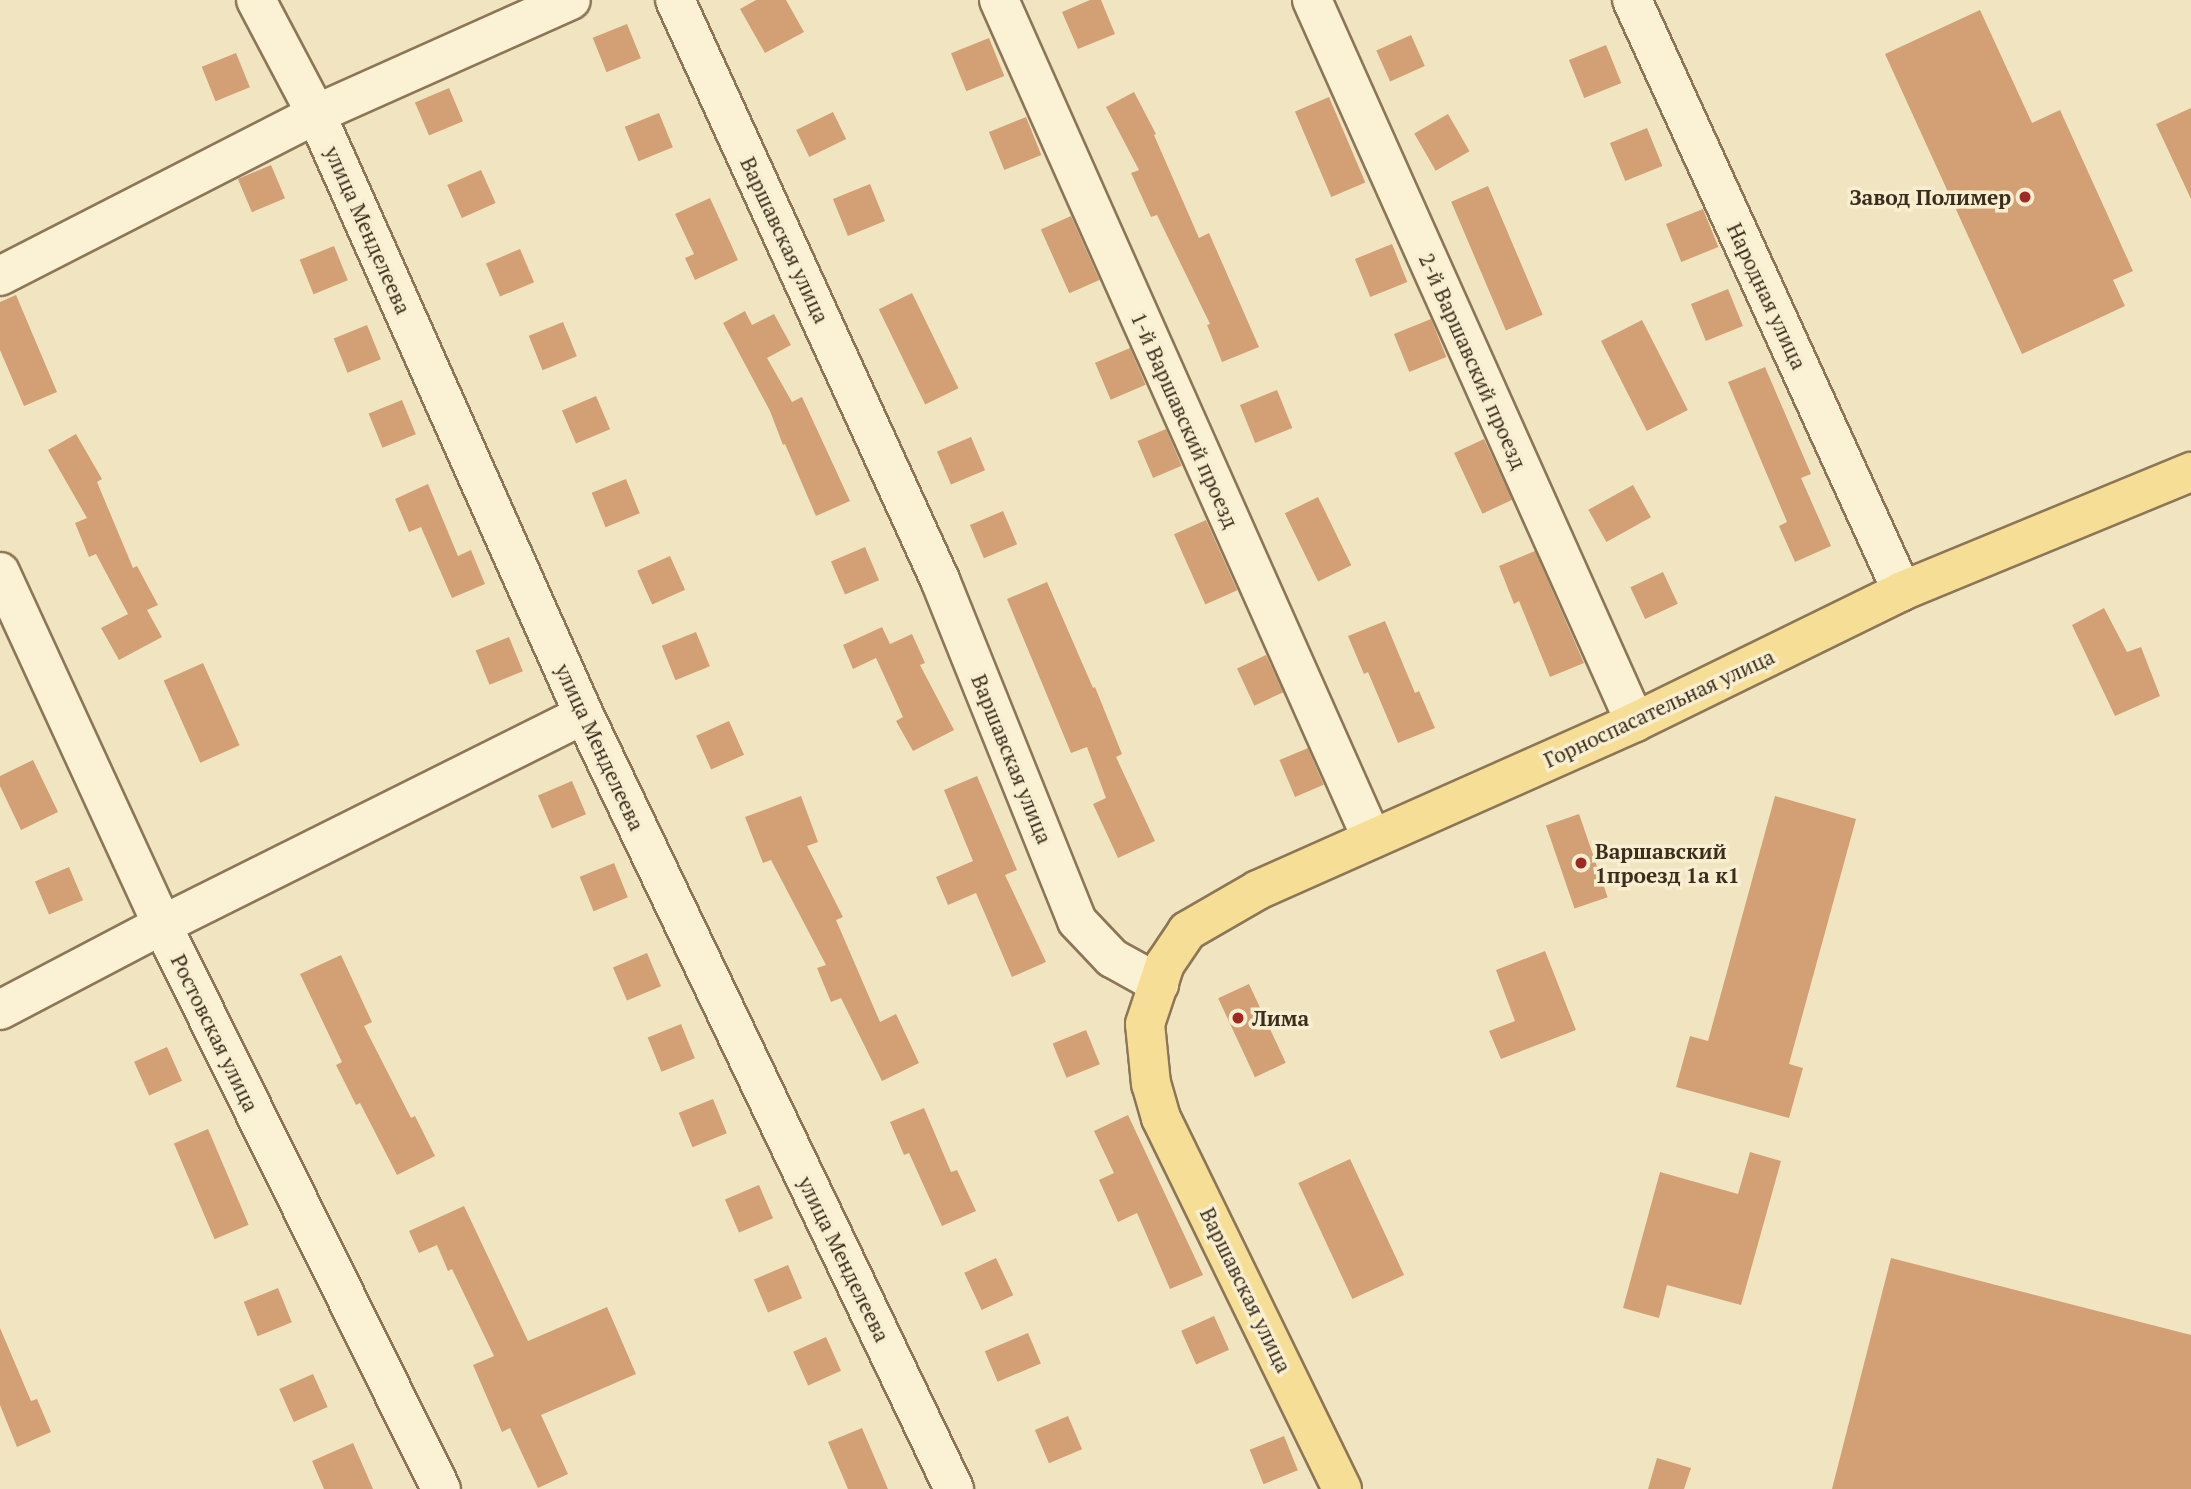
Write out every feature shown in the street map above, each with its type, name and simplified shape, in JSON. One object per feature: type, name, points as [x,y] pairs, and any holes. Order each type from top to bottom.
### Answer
[{"type":"main road","name":"Горноспасательная улица","points":[[1159,984],[1165,964],[1187,931],[1258,890],[1635,722],[1902,591],[2191,472]]},
{"type":"main road","name":"Варшавская улица","points":[[1159,984],[1145,1024],[1151,1084],[1161,1118],[1342,1489]]},
{"type":"street","name":"улица Менделеева","points":[[257,0],[316,114],[584,715],[954,1489]]},
{"type":"street","points":[[0,276],[316,114],[571,0]]},
{"type":"street","name":"Варшавская улица","points":[[675,0],[940,580],[1077,921],[1112,958],[1159,984]]},
{"type":"street","name":"1-й Варшавский проезд","points":[[999,0],[1372,839]]},
{"type":"street","name":"2-й Варшавский проезд","points":[[1311,0],[1635,722]]},
{"type":"street","name":"Народная улица","points":[[1632,0],[1902,591]]},
{"type":"street","name":"Ростовская улица","points":[[0,572],[162,925],[440,1489]]},
{"type":"street","points":[[0,1010],[162,925],[584,715]]},
{"type":"building","points":[[756,0],[786,0],[804,32],[765,53],[740,9]]},
{"type":"building","points":[[1090,0],[1101,0],[1115,34],[1078,49],[1062,12]]},
{"type":"building","name":"Завод Полимер","points":[[1980,10],[2032,123],[2060,110],[2133,271],[2113,280],[2125,306],[2022,354],[1885,54]]},
{"type":"building","points":[[627,24],[641,58],[607,72],[593,38]]},
{"type":"building","points":[[1411,35],[1425,66],[1390,82],[1376,50]]},
{"type":"building","points":[[989,38],[1004,76],[966,91],[951,53]]},
{"type":"building","points":[[1606,45],[1621,83],[1584,98],[1569,60]]},
{"type":"building","points":[[236,53],[250,87],[216,101],[202,67]]},
{"type":"building","points":[[449,88],[463,121],[429,136],[415,102]]},
{"type":"building","points":[[1134,92],[1156,134],[1154,135],[1199,238],[1209,233],[1259,347],[1222,362],[1207,325],[1210,324],[1157,215],[1151,217],[1131,173],[1139,170],[1106,107]]},
{"type":"building","points":[[1329,97],[1365,183],[1331,197],[1295,111]]},
{"type":"building","points":[[2191,108],[2191,199],[2156,124]]},
{"type":"building","points":[[833,112],[846,139],[809,157],[796,130]]},
{"type":"building","points":[[659,113],[673,147],[639,161],[625,127]]},
{"type":"building","points":[[1448,114],[1470,151],[1436,171],[1414,134]]},
{"type":"building","points":[[1026,117],[1041,155],[1004,170],[989,132]]},
{"type":"building","points":[[1647,128],[1662,166],[1625,181],[1610,143]]},
{"type":"building","points":[[271,165],[285,198],[252,212],[238,179]]},
{"type":"building","points":[[481,170],[496,203],[462,218],[447,185]]},
{"type":"building","points":[[870,184],[885,221],[848,236],[833,199]]},
{"type":"building","points":[[1488,186],[1543,315],[1506,330],[1451,202]]},
{"type":"building","points":[[710,198],[738,260],[695,280],[685,258],[694,254],[675,214]]},
{"type":"building","points":[[1703,209],[1718,247],[1681,262],[1666,224]]},
{"type":"building","points":[[1071,216],[1099,280],[1069,293],[1041,229]]},
{"type":"building","points":[[1392,244],[1407,282],[1370,297],[1355,259]]},
{"type":"building","points":[[334,246],[348,280],[314,294],[300,260]]},
{"type":"building","points":[[520,249],[534,282],[500,297],[486,263]]},
{"type":"building","points":[[1728,289],[1743,326],[1706,341],[1691,304]]},
{"type":"building","points":[[912,293],[958,388],[925,404],[879,309]]},
{"type":"building","points":[[16,295],[57,392],[24,406],[0,350],[0,302]]},
{"type":"building","points":[[745,311],[752,325],[774,314],[791,345],[767,358],[792,402],[802,397],[850,501],[816,516],[770,411],[723,323]]},
{"type":"building","points":[[1431,319],[1446,357],[1409,372],[1394,334]]},
{"type":"building","points":[[1642,320],[1688,410],[1647,431],[1601,341]]},
{"type":"building","points":[[563,322],[577,356],[543,370],[529,336]]},
{"type":"building","points":[[367,325],[381,359],[347,373],[334,338]]},
{"type":"building","points":[[1130,348],[1146,385],[1111,400],[1095,363]]},
{"type":"building","points":[[1765,367],[1811,474],[1801,478],[1831,546],[1795,562],[1779,526],[1787,522],[1728,382]]},
{"type":"building","points":[[1277,390],[1292,428],[1255,443],[1240,405]]},
{"type":"building","points":[[596,396],[610,429],[576,444],[562,410]]},
{"type":"building","points":[[402,400],[416,434],[382,448],[369,413]]},
{"type":"building","points":[[1166,429],[1182,466],[1153,478],[1137,441]]},
{"type":"building","points":[[76,434],[102,479],[97,482],[133,568],[137,566],[158,605],[147,610],[162,637],[119,660],[101,628],[128,614],[96,554],[89,557],[75,523],[87,518],[48,450]]},
{"type":"building","points":[[971,437],[985,470],[951,485],[937,451]]},
{"type":"building","points":[[1484,439],[1512,500],[1482,514],[1454,453]]},
{"type":"building","points":[[626,479],[640,513],[606,527],[592,493]]},
{"type":"building","points":[[428,484],[458,556],[471,550],[485,584],[452,598],[421,527],[409,532],[395,499]]},
{"type":"building","points":[[1633,485],[1651,517],[1606,542],[1588,510]]},
{"type":"building","points":[[1318,497],[1351,565],[1318,582],[1285,513]]},
{"type":"building","points":[[1003,511],[1017,544],[984,558],[970,525]]},
{"type":"building","points":[[1206,520],[1237,590],[1205,605],[1174,534]]},
{"type":"building","points":[[865,547],[879,580],[845,595],[831,561]]},
{"type":"building","points":[[1535,551],[1584,663],[1550,677],[1519,601],[1514,604],[1499,566]]},
{"type":"building","points":[[670,556],[685,590],[652,604],[637,571]]},
{"type":"building","points":[[1663,572],[1678,604],[1645,619],[1630,587]]},
{"type":"building","points":[[1047,582],[1093,688],[1095,687],[1122,754],[1116,757],[1155,841],[1118,858],[1093,804],[1106,798],[1087,747],[1071,753],[1007,599]]},
{"type":"building","points":[[2104,608],[2127,652],[2141,647],[2160,696],[2115,716],[2072,625]]},
{"type":"building","points":[[1385,621],[1415,693],[1419,691],[1435,728],[1398,743],[1368,672],[1364,674],[1348,636]]},
{"type":"building","points":[[882,627],[890,644],[912,634],[925,663],[920,665],[954,730],[913,751],[896,721],[903,717],[876,658],[853,669],[843,645]]},
{"type":"building","points":[[696,632],[710,666],[676,680],[662,646]]},
{"type":"building","points":[[509,637],[523,671],[489,685],[476,650]]},
{"type":"building","points":[[1266,655],[1283,692],[1254,706],[1237,669]]},
{"type":"building","points":[[203,663],[240,745],[200,763],[164,680]]},
{"type":"building","points":[[729,721],[744,755],[711,769],[696,736]]},
{"type":"building","points":[[1308,748],[1324,785],[1295,797],[1279,760]]},
{"type":"building","points":[[33,760],[58,812],[21,830],[0,786],[0,776]]},
{"type":"building","points":[[977,776],[1017,870],[1005,875],[1046,962],[1012,977],[976,893],[948,905],[936,877],[973,861],[944,790]]},
{"type":"building","points":[[572,781],[586,814],[552,829],[538,795]]},
{"type":"building","points":[[801,796],[818,842],[807,846],[843,917],[836,920],[880,1022],[896,1014],[919,1063],[882,1081],[841,998],[831,1002],[817,968],[826,965],[771,860],[763,863],[745,817]]},
{"type":"building","points":[[1775,796],[1856,819],[1789,1064],[1803,1068],[1789,1118],[1676,1087],[1690,1036],[1708,1041]]},
{"type":"building","points":[[1579,814],[1608,897],[1575,909],[1546,825]]},
{"type":"building","points":[[614,863],[628,897],[594,911],[580,877]]},
{"type":"building","points":[[69,867],[83,900],[49,915],[35,881]]},
{"type":"building","points":[[1545,951],[1576,1030],[1501,1059],[1489,1031],[1515,1021],[1496,970]]},
{"type":"building","points":[[647,953],[661,986],[627,1001],[613,967]]},
{"type":"building","points":[[341,955],[372,1022],[364,1026],[411,1118],[415,1116],[435,1156],[397,1175],[360,1103],[356,1105],[336,1065],[342,1062],[300,974]]},
{"type":"building","points":[[1249,984],[1286,1063],[1255,1077],[1218,998]]},
{"type":"building","points":[[681,1024],[695,1058],[661,1072],[648,1037]]},
{"type":"building","points":[[1086,1030],[1100,1064],[1066,1078],[1053,1043]]},
{"type":"building","points":[[167,1047],[182,1081],[149,1095],[134,1062]]},
{"type":"building","points":[[713,1099],[727,1133],[693,1147],[679,1113]]},
{"type":"building","points":[[924,1108],[951,1172],[957,1170],[976,1211],[942,1226],[909,1153],[904,1155],[890,1122]]},
{"type":"building","points":[[1128,1115],[1203,1275],[1170,1289],[1137,1213],[1118,1222],[1099,1180],[1114,1173],[1094,1131]]},
{"type":"building","points":[[208,1129],[249,1225],[215,1239],[174,1143]]},
{"type":"building","points":[[1750,1152],[1781,1161],[1741,1305],[1667,1285],[1659,1318],[1623,1308],[1660,1172],[1738,1194]]},
{"type":"building","points":[[1350,1159],[1404,1275],[1352,1299],[1298,1183]]},
{"type":"building","points":[[759,1185],[773,1218],[739,1233],[725,1199]]},
{"type":"building","points":[[464,1206],[528,1341],[607,1307],[636,1374],[541,1415],[568,1474],[538,1488],[510,1428],[502,1432],[473,1365],[494,1356],[452,1269],[448,1271],[437,1245],[419,1253],[409,1231]]},
{"type":"building","points":[[996,1258],[1013,1295],[982,1310],[964,1273]]},
{"type":"building","points":[[1891,1258],[2191,1335],[2191,1489],[1832,1489]]},
{"type":"building","points":[[788,1265],[802,1298],[768,1313],[754,1279]]},
{"type":"building","points":[[278,1288],[292,1322],[258,1336],[244,1302]]},
{"type":"building","points":[[1214,1316],[1229,1350],[1196,1364],[1181,1331]]},
{"type":"building","points":[[0,1328],[31,1401],[37,1399],[51,1432],[17,1447],[0,1405]]},
{"type":"building","points":[[1028,1333],[1041,1363],[998,1382],[985,1351]]},
{"type":"building","points":[[826,1337],[841,1371],[808,1385],[793,1352]]},
{"type":"building","points":[[313,1374],[328,1407],[294,1422],[279,1389]]},
{"type":"building","points":[[1068,1416],[1082,1449],[1049,1463],[1035,1430]]},
{"type":"building","points":[[862,1428],[888,1489],[848,1489],[828,1442]]},
{"type":"building","points":[[1284,1436],[1298,1470],[1264,1484],[1250,1450]]},
{"type":"building","points":[[353,1443],[373,1489],[324,1489],[312,1461]]},
{"type":"building","points":[[1657,1458],[1691,1468],[1684,1489],[1648,1489]]},
{"type":"place","name":"Завод Полимер","points":[[2025,197]]},
{"type":"place","name":"Варшавский 1проезд 1а к1","points":[[1581,863]]},
{"type":"place","name":"Лима","points":[[1238,1018]]}]
